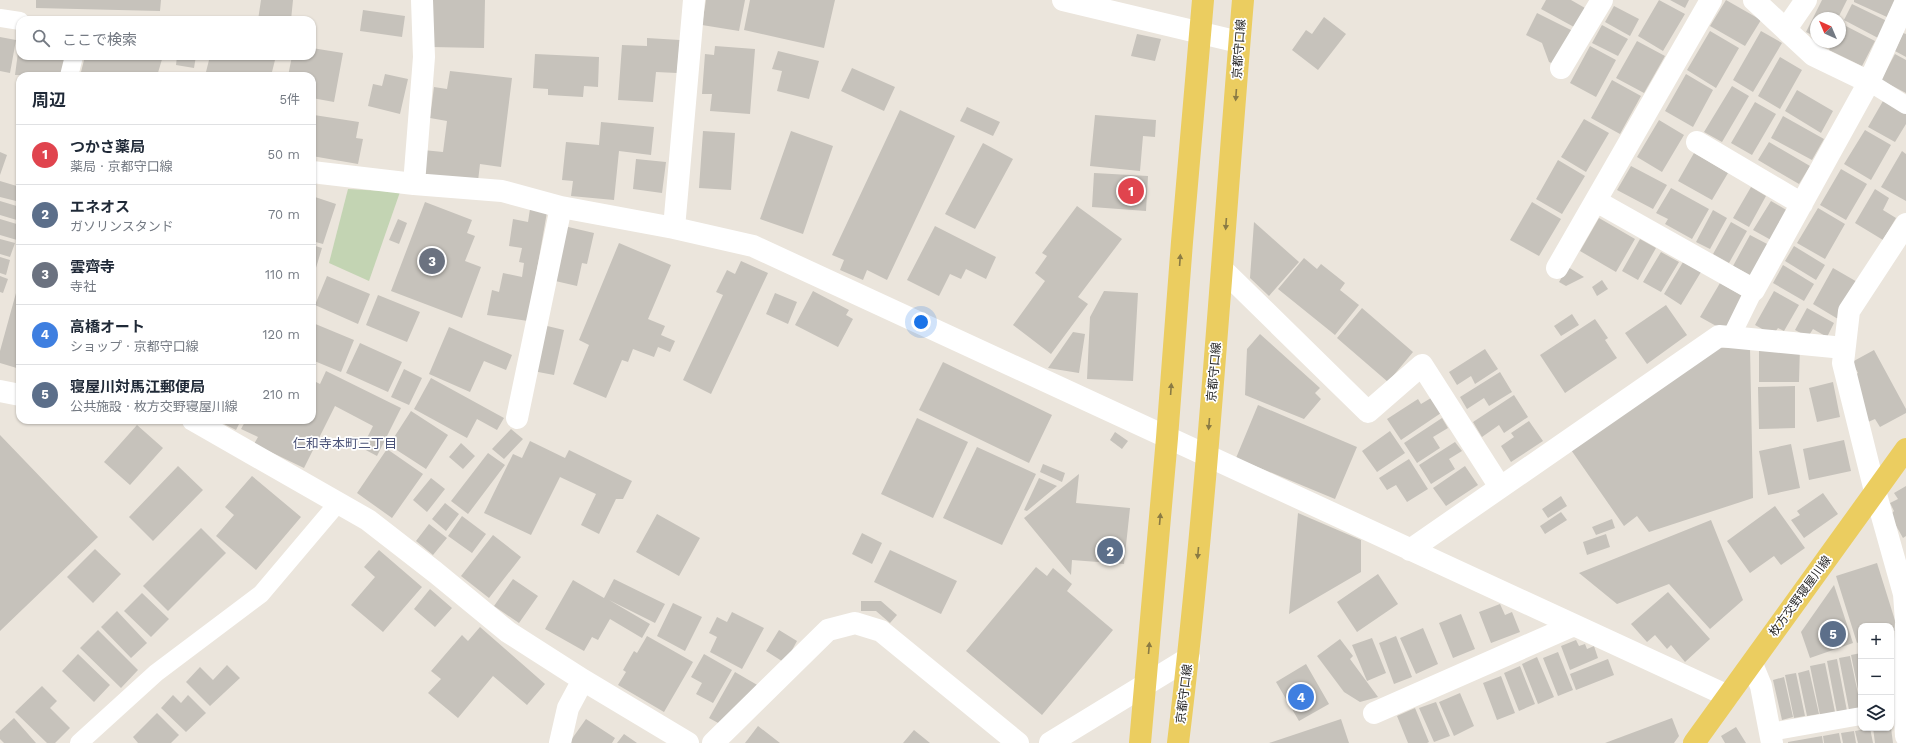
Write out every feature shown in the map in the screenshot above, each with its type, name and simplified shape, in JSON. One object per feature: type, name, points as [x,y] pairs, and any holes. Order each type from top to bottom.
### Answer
[{"type":"main road","points":[[1140,743],[1203,0]]},
{"type":"main road","name":"京都守口線","points":[[1178,743],[1189,658],[1207,456],[1243,0]]},
{"type":"main road","name":"枚方交野寝屋川線","points":[[1694,743],[1906,449]]},
{"type":"street","points":[[414,184],[424,57],[422,0]]},
{"type":"street","points":[[674,228],[694,0]]},
{"type":"street","points":[[1063,0],[1239,42]]},
{"type":"street","points":[[1561,68],[1602,0]]},
{"type":"street","points":[[1557,268],[1711,0]]},
{"type":"street","points":[[1754,0],[1814,55],[1869,82]]},
{"type":"street","points":[[1786,29],[1806,0]]},
{"type":"street","points":[[1596,201],[1754,290],[1869,82],[1906,0]]},
{"type":"street","points":[[1697,142],[1802,204]]},
{"type":"street","points":[[316,172],[414,184],[502,191],[561,207],[674,228],[753,246],[1728,696]]},
{"type":"street","points":[[516,418],[561,207]]},
{"type":"street","points":[[1906,224],[1848,311],[1843,364],[1875,492],[1904,594],[1906,623],[1903,676],[1906,736]]},
{"type":"street","points":[[1222,269],[1368,412],[1422,365],[1500,487]]},
{"type":"street","points":[[1410,550],[1719,336],[1844,348]]},
{"type":"street","points":[[0,391],[16,394]]},
{"type":"street","points":[[200,424],[374,525],[435,572],[508,632],[583,680],[688,743]]},
{"type":"street","points":[[713,743],[828,630],[855,623],[881,631],[1018,743]]},
{"type":"street","points":[[1374,713],[1574,625]]},
{"type":"street","points":[[1050,743],[1189,658]]},
{"type":"street","points":[[1752,664],[1761,686],[1771,738]]},
{"type":"street","points":[[560,743],[568,708],[583,680]]},
{"type":"lane","points":[[0,18],[16,20]]},
{"type":"lane","points":[[70,72],[73,60]]},
{"type":"lane","points":[[1869,82],[1906,105]]},
{"type":"lane","points":[[1731,337],[1754,290]]},
{"type":"lane","points":[[79,743],[156,673],[262,594],[338,503]]},
{"type":"lane","points":[[1771,738],[1858,717]]},
{"type":"green space","points":[[348,189],[400,192],[369,281],[329,263]]},
{"type":"building","points":[[36,0],[161,0],[160,11],[36,8]]},
{"type":"building","points":[[261,0],[293,0],[291,16],[259,16]]},
{"type":"building","points":[[433,0],[485,0],[484,48],[431,47]]},
{"type":"building","points":[[706,0],[745,0],[739,31],[702,25]]},
{"type":"building","points":[[750,0],[835,0],[824,48],[744,30]]},
{"type":"building","points":[[1546,0],[1571,0],[1585,8],[1574,27],[1541,9]]},
{"type":"building","points":[[1659,0],[1685,14],[1663,51],[1638,36]]},
{"type":"building","points":[[1670,0],[1689,0],[1685,8]]},
{"type":"building","points":[[1726,0],[1761,20],[1745,46],[1710,26]]},
{"type":"building","points":[[1822,0],[1847,0],[1841,12],[1816,12]]},
{"type":"building","points":[[1854,0],[1895,0],[1887,17],[1854,2]]},
{"type":"building","points":[[1852,4],[1887,21],[1878,38],[1846,21],[1846,16]]},
{"type":"building","points":[[1614,6],[1639,19],[1630,36],[1605,22]]},
{"type":"building","points":[[363,10],[405,16],[402,37],[360,31]]},
{"type":"building","points":[[1537,13],[1573,31],[1556,65],[1549,62],[1542,43],[1526,35]]},
{"type":"building","points":[[1324,17],[1346,34],[1318,70],[1292,50],[1306,30],[1312,34]]},
{"type":"building","points":[[1810,24],[1810,34],[1806,32]]},
{"type":"building","points":[[1602,25],[1628,39],[1618,56],[1592,43]]},
{"type":"building","points":[[1846,26],[1875,41],[1862,66],[1829,50],[1830,48],[1846,48]]},
{"type":"building","points":[[1710,31],[1739,48],[1716,88],[1687,70]]},
{"type":"building","points":[[1761,31],[1782,43],[1753,92],[1733,80]]},
{"type":"building","points":[[1903,33],[1906,34],[1906,57],[1895,51]]},
{"type":"building","points":[[1137,34],[1161,39],[1155,61],[1131,56]]},
{"type":"building","points":[[0,37],[16,40],[10,73],[0,71]]},
{"type":"building","points":[[647,38],[680,40],[677,73],[656,72],[653,102],[618,100],[622,45],[647,46]]},
{"type":"building","points":[[1637,41],[1665,56],[1644,93],[1616,78]]},
{"type":"building","points":[[715,46],[755,49],[750,114],[710,111],[712,94],[702,94],[705,54],[714,55]]},
{"type":"building","points":[[1590,46],[1616,60],[1596,97],[1570,83]]},
{"type":"building","points":[[316,49],[343,53],[334,102],[316,99],[316,72],[289,72],[291,60],[316,60]]},
{"type":"building","points":[[778,51],[819,61],[809,99],[777,91],[782,71],[772,69]]},
{"type":"building","points":[[535,54],[599,57],[598,87],[584,86],[583,97],[548,95],[548,89],[533,88]]},
{"type":"building","points":[[1895,54],[1906,60],[1906,93],[1881,80]]},
{"type":"building","points":[[1780,57],[1802,70],[1780,109],[1758,96]]},
{"type":"building","points":[[17,60],[65,60],[64,72],[16,72],[15,75]]},
{"type":"building","points":[[84,60],[162,60],[158,72],[81,72]]},
{"type":"building","points":[[177,60],[195,60],[194,68],[176,65]]},
{"type":"building","points":[[209,60],[275,60],[272,72],[206,72]]},
{"type":"building","points":[[852,68],[895,87],[884,111],[841,91]]},
{"type":"building","points":[[450,71],[512,78],[501,167],[480,164],[478,181],[420,174],[423,150],[443,152],[447,121],[430,118],[434,87],[447,89]]},
{"type":"building","points":[[385,74],[408,79],[400,114],[368,106],[373,84],[382,86]]},
{"type":"building","points":[[1686,74],[1713,90],[1693,127],[1665,111]]},
{"type":"building","points":[[1612,80],[1641,96],[1620,134],[1591,118]]},
{"type":"building","points":[[1732,86],[1749,96],[1722,142],[1704,132]]},
{"type":"building","points":[[1797,90],[1833,111],[1821,133],[1785,111]]},
{"type":"building","points":[[1883,101],[1906,113],[1906,124],[1895,142],[1868,127]]},
{"type":"building","points":[[1755,102],[1776,114],[1752,155],[1731,143]]},
{"type":"building","points":[[967,107],[1000,122],[993,136],[960,121]]},
{"type":"building","points":[[900,110],[955,136],[887,280],[867,270],[863,280],[840,270],[844,260],[832,255]]},
{"type":"building","points":[[316,115],[359,122],[356,138],[363,139],[358,164],[316,157]]},
{"type":"building","points":[[1095,115],[1156,120],[1155,137],[1143,136],[1140,171],[1090,166]]},
{"type":"building","points":[[1783,116],[1824,139],[1812,160],[1771,138]]},
{"type":"building","points":[[1584,119],[1609,133],[1586,172],[1561,157]]},
{"type":"building","points":[[1659,120],[1684,135],[1662,172],[1637,157]]},
{"type":"building","points":[[601,122],[654,127],[651,155],[619,151],[614,200],[571,196],[573,181],[562,180],[566,142],[599,145]]},
{"type":"building","points":[[1865,130],[1891,145],[1871,180],[1844,164]]},
{"type":"building","points":[[703,131],[735,133],[731,190],[699,188]]},
{"type":"building","points":[[791,131],[833,146],[803,234],[760,219]]},
{"type":"building","points":[[1769,142],[1810,166],[1799,184],[1758,160]]},
{"type":"building","points":[[983,143],[1013,159],[975,229],[945,214]]},
{"type":"building","points":[[1902,151],[1906,154],[1906,201],[1881,187]]},
{"type":"building","points":[[0,152],[7,155],[0,175]]},
{"type":"building","points":[[1694,153],[1728,173],[1712,200],[1678,181]]},
{"type":"building","points":[[636,159],[666,162],[662,193],[633,189]]},
{"type":"building","points":[[1558,160],[1585,176],[1562,214],[1536,199]]},
{"type":"building","points":[[1631,166],[1667,185],[1653,209],[1617,190]]},
{"type":"building","points":[[1841,169],[1867,184],[1846,220],[1820,205]]},
{"type":"building","points":[[1094,173],[1148,176],[1146,211],[1092,207]]},
{"type":"building","points":[[0,181],[16,186],[16,201],[0,197]]},
{"type":"building","points":[[1751,187],[1766,196],[1749,227],[1733,218]]},
{"type":"building","points":[[1671,188],[1709,209],[1692,239],[1665,224],[1668,219],[1656,213]]},
{"type":"building","points":[[1875,189],[1889,198],[1883,210],[1896,218],[1883,240],[1855,223]]},
{"type":"building","points":[[316,197],[336,204],[323,244],[316,242]]},
{"type":"building","points":[[0,201],[16,206],[16,220],[0,215]]},
{"type":"building","points":[[1771,201],[1788,211],[1771,240],[1753,230]]},
{"type":"building","points":[[425,202],[472,220],[467,233],[475,236],[465,261],[481,267],[462,318],[391,291]]},
{"type":"building","points":[[1532,202],[1561,219],[1539,256],[1510,240]]},
{"type":"building","points":[[1077,206],[1122,239],[1078,297],[1088,304],[1051,354],[1013,325],[1045,281],[1035,273],[1047,256],[1042,253]]},
{"type":"building","points":[[1818,208],[1845,224],[1825,259],[1797,243]]},
{"type":"building","points":[[530,209],[547,212],[528,321],[487,315],[492,290],[499,292],[503,273],[522,277],[524,263],[519,262],[522,248],[509,246],[513,219],[528,222]]},
{"type":"building","points":[[1713,210],[1727,218],[1710,249],[1696,242]]},
{"type":"building","points":[[1599,218],[1635,239],[1616,272],[1580,251]]},
{"type":"building","points":[[0,219],[16,224],[16,240],[0,235]]},
{"type":"building","points":[[398,219],[407,223],[399,244],[389,240]]},
{"type":"building","points":[[1254,222],[1299,262],[1269,296],[1250,278]]},
{"type":"building","points":[[1731,222],[1747,231],[1729,263],[1713,254]]},
{"type":"building","points":[[564,226],[594,233],[587,264],[582,263],[577,286],[551,280]]},
{"type":"building","points":[[935,226],[996,257],[986,279],[966,269],[961,279],[950,274],[939,296],[907,280]]},
{"type":"building","points":[[1750,235],[1769,245],[1752,276],[1733,266]]},
{"type":"building","points":[[0,239],[15,243],[10,257],[0,254]]},
{"type":"building","points":[[1640,239],[1656,248],[1638,280],[1622,271]]},
{"type":"building","points":[[619,243],[671,265],[648,319],[665,326],[661,335],[675,341],[670,352],[658,347],[654,357],[633,349],[628,362],[622,360],[606,398],[573,384],[589,345],[579,340]]},
{"type":"building","points":[[316,246],[322,248],[316,268]]},
{"type":"building","points":[[1794,246],[1825,265],[1816,280],[1785,261]]},
{"type":"building","points":[[1661,252],[1679,262],[1661,292],[1643,282]]},
{"type":"building","points":[[0,257],[10,260],[6,275],[0,273]]},
{"type":"building","points":[[1304,258],[1317,269],[1321,264],[1345,283],[1340,290],[1359,305],[1335,335],[1278,289]]},
{"type":"building","points":[[741,261],[768,273],[711,394],[683,380],[723,295],[716,292],[727,270],[735,274]]},
{"type":"building","points":[[1683,262],[1701,272],[1681,305],[1664,294]]},
{"type":"building","points":[[1783,265],[1814,284],[1804,301],[1773,283]]},
{"type":"building","points":[[1568,267],[1584,277],[1566,286],[1559,282]]},
{"type":"building","points":[[1833,268],[1859,283],[1838,319],[1813,304]]},
{"type":"building","points":[[0,276],[8,279],[3,293],[0,292]]},
{"type":"building","points":[[327,276],[370,294],[358,324],[316,305]]},
{"type":"building","points":[[1602,280],[1608,289],[1597,296],[1592,287]]},
{"type":"building","points":[[1720,283],[1746,298],[1727,332],[1700,317]]},
{"type":"building","points":[[813,291],[849,310],[846,315],[853,319],[838,347],[795,325]]},
{"type":"building","points":[[1104,291],[1138,293],[1133,381],[1087,379],[1090,317]]},
{"type":"building","points":[[1774,291],[1799,305],[1784,331],[1778,328],[1773,335],[1755,325]]},
{"type":"building","points":[[16,293],[16,368],[0,363],[0,351]]},
{"type":"building","points":[[775,293],[797,302],[788,324],[766,314]]},
{"type":"building","points":[[378,295],[420,312],[407,342],[366,325]]},
{"type":"building","points":[[1666,305],[1687,335],[1647,364],[1625,333]]},
{"type":"building","points":[[1362,308],[1413,352],[1388,382],[1337,338]]},
{"type":"building","points":[[1807,308],[1834,323],[1827,337],[1813,329],[1808,337],[1795,330]]},
{"type":"building","points":[[1572,314],[1579,325],[1561,336],[1554,326]]},
{"type":"building","points":[[1595,319],[1608,338],[1605,340],[1617,358],[1565,393],[1540,355]]},
{"type":"building","points":[[316,324],[354,340],[341,372],[316,362]]},
{"type":"building","points":[[543,325],[564,330],[554,375],[533,371]]},
{"type":"building","points":[[449,327],[512,355],[506,370],[484,361],[470,392],[429,374]]},
{"type":"building","points":[[1073,332],[1085,334],[1079,373],[1048,368]]},
{"type":"building","points":[[1260,334],[1320,388],[1315,393],[1321,399],[1304,419],[1245,395],[1247,349]]},
{"type":"building","points":[[360,343],[402,362],[388,392],[346,373]]},
{"type":"building","points":[[1759,345],[1800,346],[1799,382],[1759,382]]},
{"type":"building","points":[[1750,347],[1753,498],[1649,532],[1637,516],[1624,526],[1569,447],[1715,348]]},
{"type":"building","points":[[1485,349],[1498,369],[1475,384],[1471,376],[1457,385],[1449,372]]},
{"type":"building","points":[[1874,350],[1906,409],[1906,413],[1880,427],[1875,419],[1868,422],[1851,378],[1858,373],[1852,362]]},
{"type":"building","points":[[943,362],[1052,415],[1029,463],[919,410]]},
{"type":"building","points":[[404,369],[422,378],[409,405],[391,397]]},
{"type":"building","points":[[326,371],[401,408],[377,456],[362,448],[373,426],[335,406],[304,468],[254,444],[258,437],[241,429],[244,424],[316,424],[316,382],[320,384]]},
{"type":"building","points":[[1500,372],[1512,392],[1489,406],[1484,398],[1467,409],[1460,397]]},
{"type":"building","points":[[431,378],[504,418],[497,430],[477,419],[467,438],[414,409]]},
{"type":"building","points":[[1833,382],[1840,417],[1817,422],[1809,388]]},
{"type":"building","points":[[1795,386],[1795,428],[1759,429],[1758,387]]},
{"type":"building","points":[[1514,395],[1528,417],[1504,433],[1499,425],[1482,437],[1473,422]]},
{"type":"building","points":[[1431,398],[1441,413],[1401,440],[1387,419],[1418,399],[1421,404]]},
{"type":"building","points":[[1258,405],[1357,447],[1335,499],[1236,458]]},
{"type":"building","points":[[411,411],[448,435],[426,469],[389,445]]},
{"type":"building","points":[[917,418],[968,442],[933,518],[881,494]]},
{"type":"building","points":[[1442,418],[1448,428],[1433,437],[1440,448],[1417,463],[1404,443]]},
{"type":"building","points":[[1529,421],[1543,441],[1511,462],[1501,446],[1514,437],[1511,433]]},
{"type":"building","points":[[224,424],[239,424],[236,430]]},
{"type":"building","points":[[137,425],[163,448],[130,485],[104,462]]},
{"type":"building","points":[[511,429],[523,439],[504,459],[492,449]]},
{"type":"building","points":[[1390,431],[1405,453],[1377,472],[1362,451]]},
{"type":"building","points":[[1115,432],[1128,441],[1122,449],[1110,440]]},
{"type":"building","points":[[0,435],[98,537],[0,631]]},
{"type":"building","points":[[1844,440],[1851,471],[1809,480],[1803,449]]},
{"type":"building","points":[[530,441],[565,458],[569,450],[632,481],[623,499],[616,499],[599,534],[581,525],[596,494],[560,477],[531,535],[484,513],[513,454],[522,458]]},
{"type":"building","points":[[1455,442],[1462,451],[1449,459],[1455,469],[1431,484],[1419,465]]},
{"type":"building","points":[[461,443],[475,456],[463,469],[449,457]]},
{"type":"building","points":[[1791,444],[1800,488],[1768,495],[1759,451]]},
{"type":"building","points":[[977,447],[1036,474],[1002,545],[943,518]]},
{"type":"building","points":[[387,449],[423,474],[392,518],[357,493]]},
{"type":"building","points":[[488,453],[505,465],[468,514],[451,501]]},
{"type":"building","points":[[1409,459],[1428,489],[1407,502],[1396,485],[1387,490],[1379,478]]},
{"type":"building","points":[[1043,464],[1065,473],[1062,482],[1040,472]]},
{"type":"building","points":[[178,466],[203,490],[153,541],[129,517]]},
{"type":"building","points":[[1465,466],[1478,485],[1446,506],[1433,488]]},
{"type":"building","points":[[1079,474],[1076,503],[1130,508],[1124,564],[1072,560],[1071,575],[1024,518]]},
{"type":"building","points":[[252,476],[301,517],[256,570],[216,536],[234,515],[225,507]]},
{"type":"building","points":[[431,478],[445,489],[427,512],[413,500]]},
{"type":"building","points":[[1039,478],[1057,486],[1027,511],[1024,510]]},
{"type":"building","points":[[1906,486],[1906,536],[1903,538],[1890,515],[1894,511],[1890,503],[1898,499],[1894,493]]},
{"type":"building","points":[[1823,493],[1838,514],[1804,538],[1791,520],[1800,515],[1797,511]]},
{"type":"building","points":[[1561,496],[1567,506],[1548,518],[1542,509]]},
{"type":"building","points":[[445,503],[459,514],[446,531],[432,519]]},
{"type":"building","points":[[1775,506],[1805,548],[1781,565],[1774,556],[1750,573],[1727,541]]},
{"type":"building","points":[[1561,512],[1567,520],[1545,534],[1540,526]]},
{"type":"building","points":[[1298,513],[1361,540],[1361,572],[1289,614]]},
{"type":"building","points":[[657,514],[700,538],[679,576],[636,552]]},
{"type":"building","points":[[462,516],[486,534],[472,553],[448,536]]},
{"type":"building","points":[[1612,519],[1615,528],[1596,535],[1592,527]]},
{"type":"building","points":[[1711,520],[1743,600],[1710,629],[1669,584],[1617,604],[1579,573]]},
{"type":"building","points":[[429,524],[447,538],[433,555],[416,541]]},
{"type":"building","points":[[201,528],[226,553],[168,611],[143,586]]},
{"type":"building","points":[[862,533],[882,543],[872,564],[852,554]]},
{"type":"building","points":[[1606,534],[1610,547],[1587,555],[1583,542]]},
{"type":"building","points":[[493,535],[521,557],[489,598],[461,576]]},
{"type":"building","points":[[95,549],[121,574],[93,603],[67,577]]},
{"type":"building","points":[[379,550],[422,587],[383,632],[351,605],[375,577],[364,567]]},
{"type":"building","points":[[890,550],[957,581],[941,614],[874,582]]},
{"type":"building","points":[[1877,563],[1898,630],[1894,631],[1894,623],[1858,623],[1857,643],[1836,576]]},
{"type":"building","points":[[1036,567],[1047,576],[1053,568],[1072,584],[1067,591],[1113,630],[1042,715],[966,651]]},
{"type":"building","points":[[1378,574],[1398,604],[1357,632],[1337,602]]},
{"type":"building","points":[[513,579],[538,596],[519,623],[494,606]]},
{"type":"building","points":[[614,579],[665,604],[655,623],[609,600],[650,624],[642,638],[610,619],[598,640],[592,637],[584,651],[545,629],[573,580],[604,598]]},
{"type":"building","points":[[1834,585],[1853,643],[1810,658],[1801,632]]},
{"type":"building","points":[[430,589],[452,608],[435,627],[414,609]]},
{"type":"building","points":[[1668,592],[1710,639],[1685,662],[1671,645],[1667,649],[1655,635],[1647,642],[1631,624]]},
{"type":"building","points":[[142,593],[169,619],[151,637],[124,611]]},
{"type":"building","points":[[861,601],[881,601],[897,615],[890,623],[876,611],[861,611]]},
{"type":"building","points":[[673,603],[702,617],[685,651],[657,636]]},
{"type":"building","points":[[1500,604],[1505,615],[1512,612],[1520,632],[1491,643],[1479,612]]},
{"type":"building","points":[[117,611],[147,643],[131,658],[101,627]]},
{"type":"building","points":[[732,612],[764,628],[742,669],[710,652],[717,637],[709,633],[717,617],[727,622]]},
{"type":"building","points":[[1461,614],[1475,649],[1453,658],[1439,623]]},
{"type":"building","points":[[480,627],[545,684],[527,705],[493,676],[458,718],[428,693],[441,679],[431,671],[462,635],[468,641]]},
{"type":"building","points":[[1423,628],[1438,664],[1416,674],[1400,638]]},
{"type":"building","points":[[98,630],[138,670],[121,688],[80,648]]},
{"type":"building","points":[[779,630],[797,641],[785,663],[766,651]]},
{"type":"building","points":[[647,636],[693,662],[664,712],[618,685],[626,672],[623,670],[634,651],[637,653]]},
{"type":"building","points":[[1396,636],[1412,677],[1394,684],[1379,643]]},
{"type":"building","points":[[1372,638],[1386,673],[1367,681],[1352,645]]},
{"type":"building","points":[[1340,639],[1353,656],[1350,659],[1378,697],[1360,702],[1344,692],[1317,656]]},
{"type":"building","points":[[1576,640],[1579,646],[1585,644],[1587,649],[1594,646],[1598,658],[1570,670],[1561,646]]},
{"type":"building","points":[[1558,652],[1573,690],[1558,696],[1543,658]]},
{"type":"building","points":[[78,654],[110,685],[94,702],[62,671]]},
{"type":"building","points":[[704,654],[732,670],[713,703],[696,694],[702,683],[691,677]]},
{"type":"building","points":[[1858,654],[1858,689],[1851,655]]},
{"type":"building","points":[[1850,656],[1858,694],[1858,708],[1849,710],[1839,658]]},
{"type":"building","points":[[1537,657],[1554,697],[1538,704],[1522,664]]},
{"type":"building","points":[[1608,659],[1614,675],[1576,690],[1570,674]]},
{"type":"building","points":[[1837,659],[1847,711],[1837,713],[1827,661]]},
{"type":"building","points":[[1825,663],[1835,712],[1820,715],[1810,666]]},
{"type":"building","points":[[1306,664],[1329,704],[1299,721],[1276,682]]},
{"type":"building","points":[[227,665],[240,678],[210,706],[186,682],[200,667],[213,680]]},
{"type":"building","points":[[1520,666],[1535,704],[1519,711],[1504,673]]},
{"type":"building","points":[[1809,670],[1819,714],[1807,716],[1798,673]]},
{"type":"building","points":[[735,672],[759,686],[720,724],[709,718]]},
{"type":"building","points":[[1796,673],[1805,716],[1794,718],[1785,675]]},
{"type":"building","points":[[1501,676],[1515,713],[1497,720],[1483,683]]},
{"type":"building","points":[[1784,677],[1793,717],[1782,720],[1773,680]]},
{"type":"building","points":[[42,686],[57,701],[50,708],[70,728],[55,743],[47,743],[15,712]]},
{"type":"building","points":[[1460,693],[1474,726],[1454,736],[1439,702]]},
{"type":"building","points":[[173,695],[181,703],[188,695],[206,713],[186,732],[161,708]]},
{"type":"building","points":[[1436,702],[1450,736],[1434,742],[1419,708]]},
{"type":"building","points":[[1415,708],[1429,742],[1427,743],[1408,743],[1397,716]]},
{"type":"building","points":[[157,713],[179,735],[171,743],[138,743],[133,737]]},
{"type":"building","points":[[14,718],[36,743],[4,743],[0,739],[0,731]]},
{"type":"building","points":[[1672,718],[1679,736],[1674,743],[1605,743]]},
{"type":"building","points":[[586,719],[615,738],[612,743],[569,743]]},
{"type":"building","points":[[1341,719],[1349,743],[1269,743]]},
{"type":"building","points":[[758,726],[780,743],[745,743]]},
{"type":"building","points":[[1736,727],[1746,743],[1725,743],[1721,736]]},
{"type":"building","points":[[914,730],[930,743],[903,743]]},
{"type":"building","points":[[1854,731],[1856,743],[1843,743],[1841,733]]},
{"type":"building","points":[[1855,731],[1871,731],[1873,743],[1858,743]]},
{"type":"building","points":[[1873,731],[1891,731],[1893,743],[1875,743]]},
{"type":"building","points":[[1839,733],[1841,743],[1824,743],[1823,736]]},
{"type":"building","points":[[624,734],[637,743],[617,743]]},
{"type":"building","points":[[1822,736],[1823,743],[1788,743],[1788,742]]},
{"type":"place","name":"つかさ薬局","points":[[1131,191]]},
{"type":"place","name":"雲齊寺","points":[[432,261]]},
{"type":"place","name":"エネオス","points":[[1110,551]]},
{"type":"place","name":"寝屋川対馬江郵便局","points":[[1833,634]]},
{"type":"place","name":"高橋オート","points":[[1301,697]]},
{"type":"district","name":"仁和寺本町三丁目","points":[[345,443]]}]
